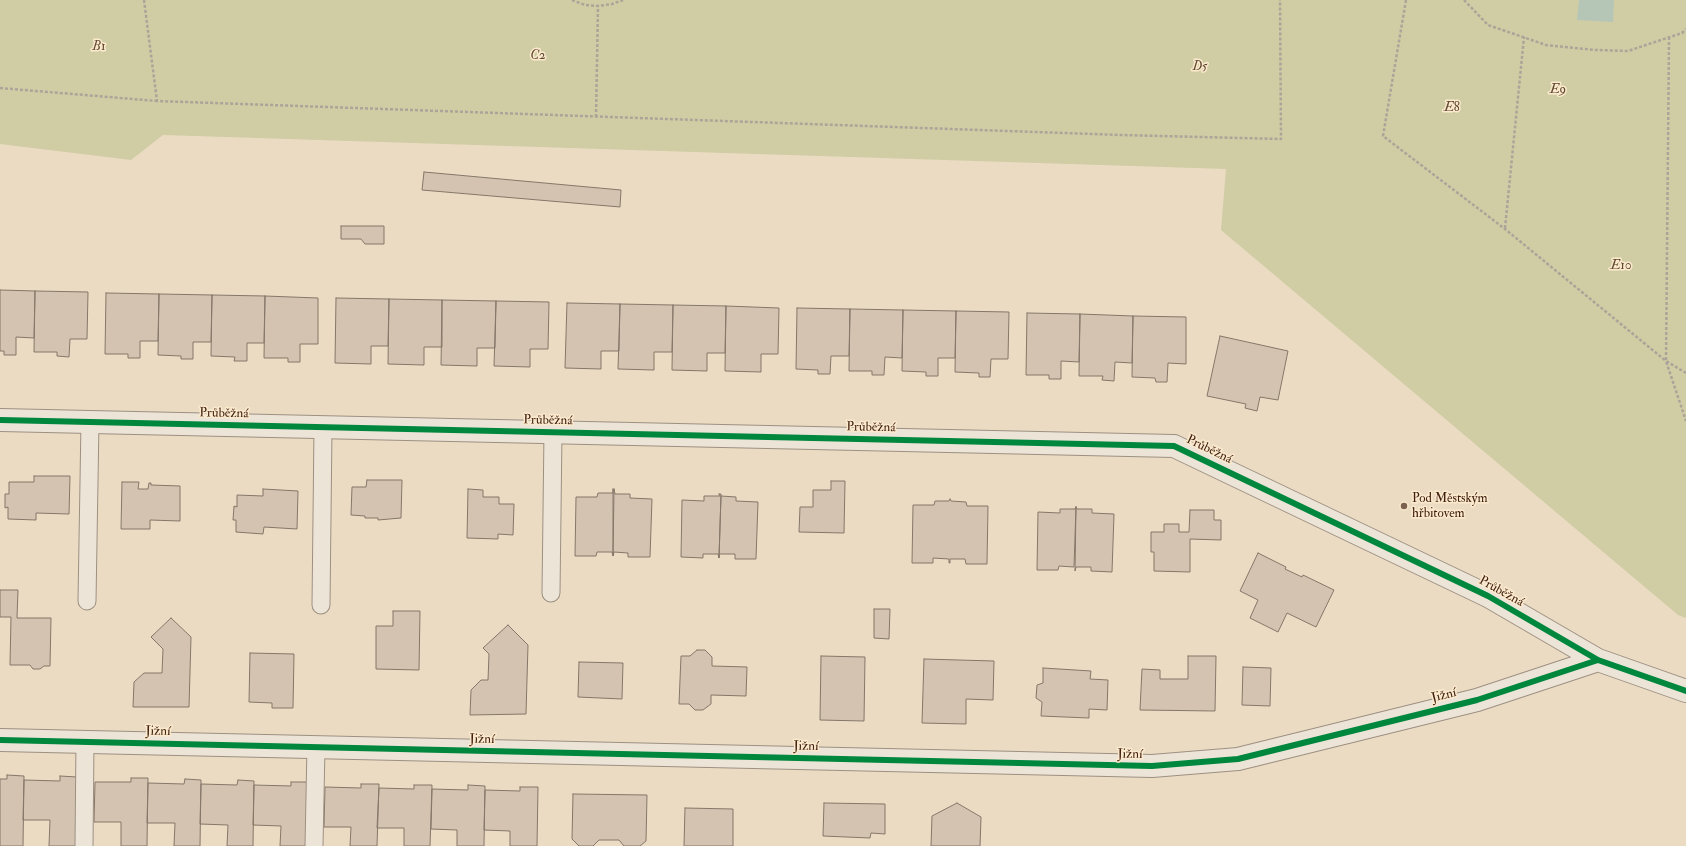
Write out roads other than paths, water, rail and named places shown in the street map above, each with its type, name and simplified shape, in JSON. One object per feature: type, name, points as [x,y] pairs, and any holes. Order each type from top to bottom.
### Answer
[{"type":"street","name":"Průběžná","points":[[0,420],[1174,446],[1488,596],[1598,660],[1686,691]]},
{"type":"street","name":"Jižní","points":[[0,740],[1152,766],[1238,759],[1477,700],[1598,660]]},
{"type":"lane","points":[[87,601],[90,422]]},
{"type":"lane","points":[[321,605],[323,428]]},
{"type":"lane","points":[[550,593],[553,432]]},
{"type":"lane","points":[[84,846],[85,742]]},
{"type":"lane","points":[[314,846],[316,747]]},
{"type":"place","name":"Pod Městským hřbitovem","points":[[1404,506]]},
{"type":"park label","name":"B1","points":[[99,47]]},
{"type":"park label","name":"C2","points":[[538,56]]},
{"type":"park label","name":"D5","points":[[1200,67]]},
{"type":"park label","name":"E9","points":[[1558,90]]},
{"type":"park label","name":"E8","points":[[1452,108]]},
{"type":"park label","name":"E10","points":[[1621,266]]}]
